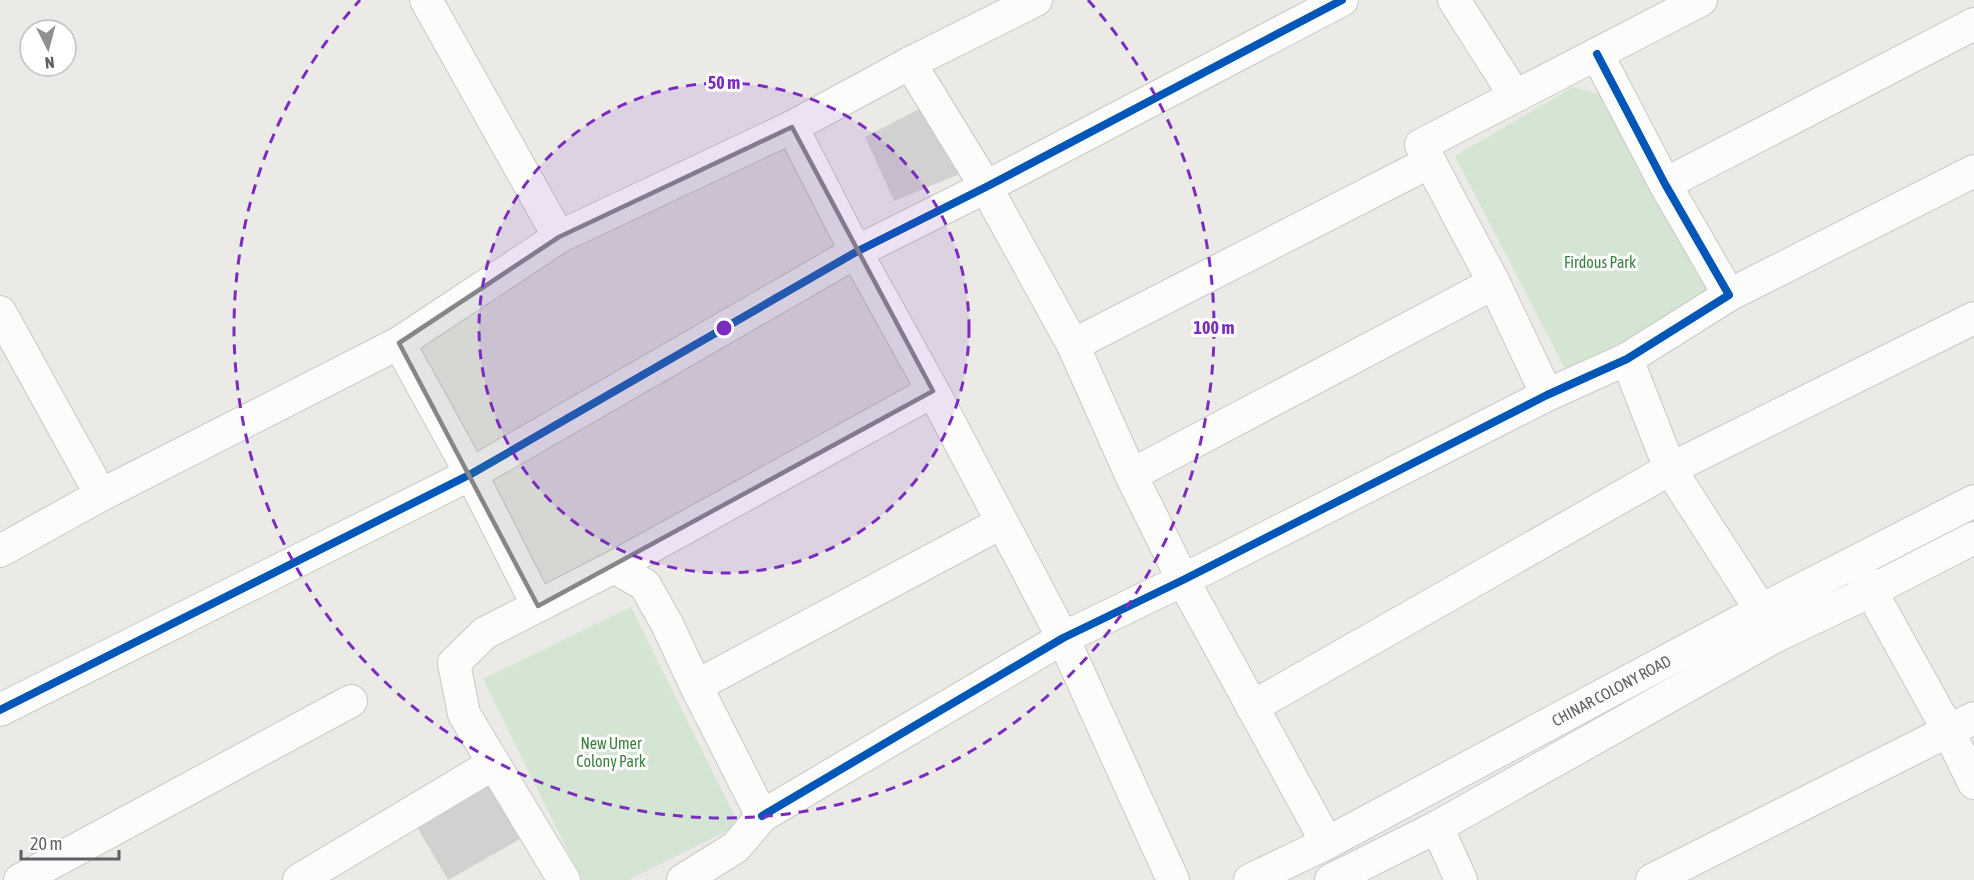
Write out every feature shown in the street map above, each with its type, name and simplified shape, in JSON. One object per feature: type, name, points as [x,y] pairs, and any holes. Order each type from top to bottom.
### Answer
[{"type":"street","points":[[426,0],[559,237]]},
{"type":"street","points":[[0,550],[101,495],[399,344],[559,237],[792,127],[910,63],[1036,0]]},
{"type":"street","points":[[0,710],[471,474],[856,252],[986,187],[1342,0]]},
{"type":"street","points":[[1454,0],[1515,96]]},
{"type":"street","points":[[1547,395],[1494,283],[1421,145],[1701,0]]},
{"type":"street","points":[[1665,184],[1974,24]]},
{"type":"street","points":[[1597,54],[1665,184],[1729,295]]},
{"type":"street","points":[[910,63],[986,187],[1073,345],[1131,475],[1183,580],[1327,843]]},
{"type":"street","points":[[792,127],[856,252],[933,391],[1063,638],[1173,880]]},
{"type":"street","points":[[1073,345],[1430,162]]},
{"type":"street","points":[[683,880],[736,847],[762,816],[1063,638],[1183,580],[1547,395],[1627,359],[1729,295],[1974,171]]},
{"type":"street","points":[[1131,475],[1494,283]]},
{"type":"street","points":[[0,312],[101,495]]},
{"type":"street","points":[[1252,707],[1670,469],[1974,318]]},
{"type":"street","points":[[399,344],[471,474],[538,606]]},
{"type":"street","points":[[1627,359],[1670,469],[1768,623]]},
{"type":"street","points":[[564,880],[464,714],[454,663],[484,633],[614,567],[933,391]]},
{"type":"street","name":"CHINAR COLONY ROAD","points":[[1331,880],[1437,827],[1768,623],[1855,562],[1974,501]]},
{"type":"street","points":[[696,686],[1001,523]]},
{"type":"street","name":"CHINAR COLONY ROAD","points":[[1250,880],[1768,623],[1871,591],[1974,538]]},
{"type":"street","points":[[1855,562],[1871,591],[1961,724],[1974,783]]},
{"type":"street","points":[[614,567],[645,585],[667,624],[762,816]]},
{"type":"street","points":[[20,880],[351,701]]},
{"type":"street","points":[[1652,880],[1961,724]]},
{"type":"street","points":[[299,880],[493,764]]},
{"type":"street","points":[[1437,827],[1461,880]]},
{"type":"highlighted area","points":[[792,127],[933,391],[538,606],[399,343],[559,237]]},
{"type":"green space","name":"Firdous Park","points":[[1573,87],[1601,95],[1709,294],[1637,335],[1565,369],[1455,156]]},
{"type":"green space","name":"New Umer Colony Park","points":[[631,607],[739,825],[628,880],[582,880],[483,679]]},
{"type":"building","points":[[923,107],[962,173],[894,201],[865,137]]},
{"type":"building","points":[[489,783],[520,839],[448,880],[416,825]]},
{"type":"cycle path","points":[[0,710],[471,474],[856,252],[986,187],[1342,0]]},
{"type":"cycle path","points":[[762,816],[1063,638],[1183,580],[1547,395],[1627,359],[1729,295],[1665,184],[1597,54]]}]
